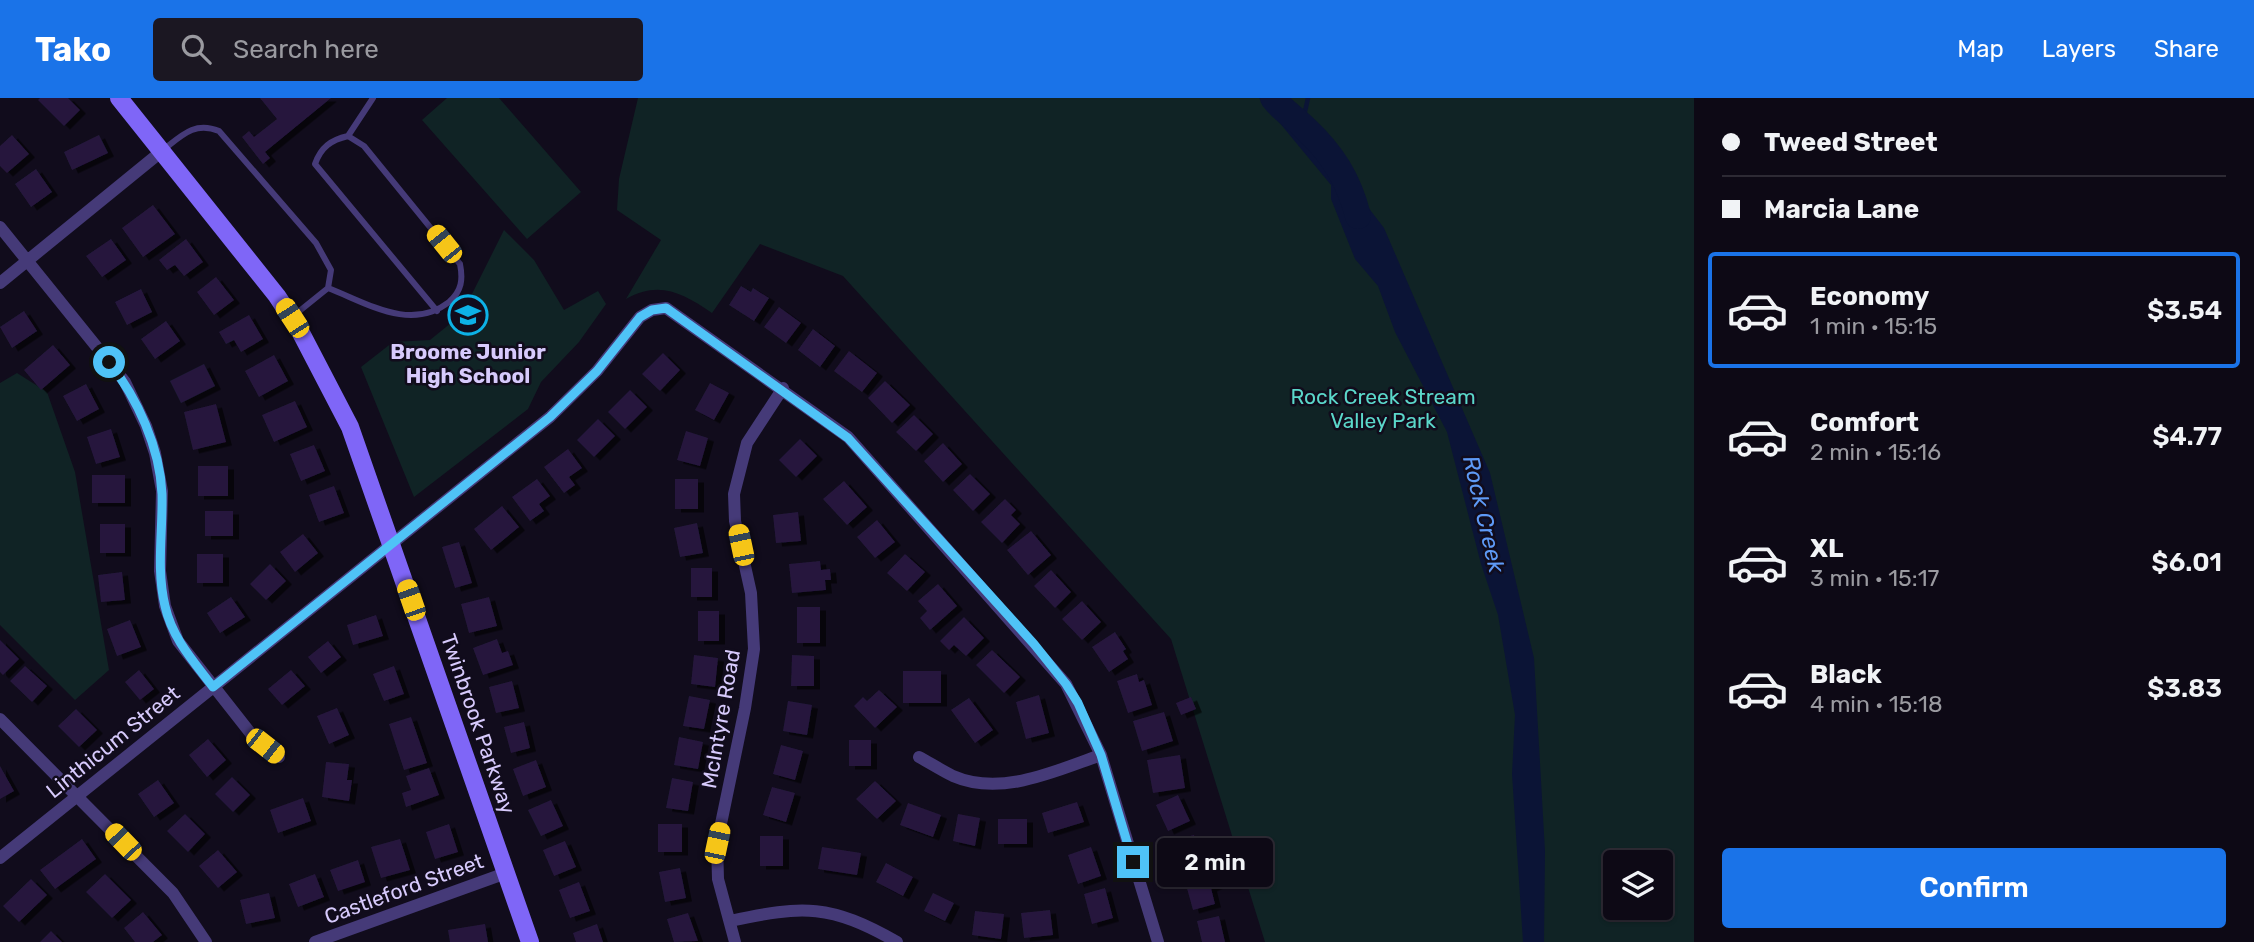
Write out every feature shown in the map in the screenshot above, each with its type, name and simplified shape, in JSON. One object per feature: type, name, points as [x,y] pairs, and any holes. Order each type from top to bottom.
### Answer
[{"type":"street","name":"Twinbrook Parkway","points":[[119,98],[228,230],[292,318],[350,427],[530,942]]},
{"type":"street","points":[[0,283],[162,151]]},
{"type":"street","points":[[0,228],[125,383],[146,426],[162,491],[160,571],[165,606],[178,641],[252,735],[279,757]]},
{"type":"street","name":"Linthicum Street","points":[[0,858],[550,417],[597,371],[640,317],[652,310],[666,308],[783,388]]},
{"type":"street","points":[[783,388],[848,438],[1034,644],[1066,684],[1101,755],[1158,942]]},
{"type":"street","name":"McIntyre Road","points":[[735,942],[718,879],[717,843],[745,708],[754,649],[751,593],[735,521],[734,494],[747,443],[783,388]]},
{"type":"street","points":[[0,719],[173,893],[206,942]]},
{"type":"street","points":[[919,757],[955,777],[999,784],[1032,779],[1101,755]]},
{"type":"street","name":"Castleford Street","points":[[315,942],[506,873]]},
{"type":"street","points":[[730,921],[787,909],[827,911],[862,923],[897,942]]},
{"type":"lane","points":[[373,98],[348,136],[334,140],[320,152],[315,164],[437,311]]},
{"type":"lane","points":[[162,151],[189,130],[205,125],[219,131],[316,243],[331,270],[328,288],[292,318]]},
{"type":"lane","points":[[328,288],[403,317],[437,311],[455,297],[463,281],[460,264],[364,146],[348,136]]},
{"type":"green space","points":[[447,98],[499,98],[581,192],[527,239],[422,120]]},
{"type":"green space","name":"Rock Creek Stream Valley Park","points":[[638,98],[1694,98],[1694,942],[1265,942],[1171,639],[843,276],[760,244],[712,313],[670,291],[649,290],[626,299],[661,240],[617,210],[619,179]]},
{"type":"green space","points":[[504,230],[534,260],[564,310],[598,291],[606,304],[579,342],[541,382],[528,409],[414,497],[361,367],[393,342],[430,340],[462,314]]},
{"type":"green space","points":[[17,373],[47,392],[75,472],[109,670],[75,700],[0,625],[0,383]]},
{"type":"water","points":[[1259,98],[1284,98],[1384,228],[1490,473],[1534,658],[1545,851],[1544,942],[1523,942],[1512,774],[1515,715],[1498,615],[1481,564],[1447,432],[1395,332],[1378,286],[1355,259],[1331,199],[1331,185]]},
{"type":"building","points":[[68,98],[80,110],[64,126],[38,100]]},
{"type":"building","points":[[260,98],[331,98],[265,152],[270,158],[263,164],[242,137],[249,131],[254,137],[277,119]]},
{"type":"building","points":[[12,135],[29,154],[7,173],[0,166],[0,146]]},
{"type":"building","points":[[99,135],[108,153],[72,170],[64,152]]},
{"type":"building","points":[[36,169],[52,192],[31,207],[15,184]]},
{"type":"building","points":[[153,205],[175,234],[143,257],[122,228]]},
{"type":"building","points":[[111,239],[126,260],[102,277],[86,256]]},
{"type":"building","points":[[186,239],[203,262],[184,276],[175,265],[167,270],[159,260]]},
{"type":"building","points":[[216,277],[234,300],[214,315],[197,292]]},
{"type":"building","points":[[741,286],[751,292],[753,288],[769,298],[754,321],[729,305]]},
{"type":"building","points":[[141,289],[152,312],[127,325],[115,302]]},
{"type":"building","points":[[779,307],[801,323],[786,343],[764,327]]},
{"type":"building","points":[[24,311],[37,331],[12,348],[0,327]]},
{"type":"building","points":[[249,315],[263,339],[241,352],[234,340],[226,344],[219,332]]},
{"type":"building","points":[[166,321],[180,341],[155,359],[141,339]]},
{"type":"building","points":[[813,329],[835,346],[820,367],[798,350]]},
{"type":"building","points":[[53,345],[70,365],[41,390],[24,370]]},
{"type":"building","points":[[849,351],[877,373],[862,392],[834,371]]},
{"type":"building","points":[[663,353],[680,370],[660,391],[642,374]]},
{"type":"building","points":[[274,355],[288,381],[259,397],[245,371]]},
{"type":"building","points":[[204,364],[215,386],[181,403],[170,381]]},
{"type":"building","points":[[885,381],[910,405],[892,423],[868,398]]},
{"type":"building","points":[[710,383],[729,393],[714,420],[695,410]]},
{"type":"building","points":[[86,384],[99,409],[77,421],[63,396]]},
{"type":"building","points":[[630,390],[647,407],[625,429],[608,412]]},
{"type":"building","points":[[295,401],[307,427],[274,442],[262,415]]},
{"type":"building","points":[[216,404],[226,442],[193,450],[184,412]]},
{"type":"building","points":[[914,415],[933,434],[916,451],[896,432]]},
{"type":"building","points":[[598,419],[615,436],[594,457],[577,440]]},
{"type":"building","points":[[111,429],[120,457],[96,464],[87,437]]},
{"type":"building","points":[[686,431],[708,438],[700,466],[677,460]]},
{"type":"building","points":[[800,439],[817,456],[796,477],[779,460]]},
{"type":"building","points":[[943,443],[962,464],[943,482],[924,461]]},
{"type":"building","points":[[314,445],[325,471],[301,481],[290,454]]},
{"type":"building","points":[[568,449],[582,468],[569,477],[575,485],[564,493],[544,467]]},
{"type":"building","points":[[198,466],[228,466],[228,496],[198,496]]},
{"type":"building","points":[[970,474],[990,494],[973,511],[953,490]]},
{"type":"building","points":[[92,475],[125,475],[125,503],[92,503]]},
{"type":"building","points":[[537,479],[550,496],[539,504],[544,511],[530,521],[512,497]]},
{"type":"building","points":[[675,479],[698,479],[698,509],[675,509]]},
{"type":"building","points":[[844,481],[867,507],[847,525],[823,499]]},
{"type":"building","points":[[334,486],[344,513],[319,522],[309,495]]},
{"type":"building","points":[[1005,499],[1016,510],[1011,515],[1020,524],[1002,543],[981,522]]},
{"type":"building","points":[[502,506],[519,527],[491,550],[474,529]]},
{"type":"building","points":[[205,511],[233,511],[233,536],[205,536]]},
{"type":"building","points":[[798,512],[801,541],[776,543],[773,515]]},
{"type":"building","points":[[877,520],[895,542],[875,558],[857,537]]},
{"type":"building","points":[[697,523],[703,553],[680,557],[674,528]]},
{"type":"building","points":[[100,524],[125,524],[125,553],[100,553]]},
{"type":"building","points":[[1031,531],[1051,555],[1028,575],[1007,550]]},
{"type":"building","points":[[303,534],[318,553],[295,572],[280,552]]},
{"type":"building","points":[[459,542],[472,583],[455,588],[442,547]]},
{"type":"building","points":[[197,554],[223,554],[223,583],[197,583]]},
{"type":"building","points":[[905,554],[925,572],[907,591],[887,573]]},
{"type":"building","points":[[820,561],[821,570],[830,569],[831,580],[825,580],[826,590],[792,593],[789,564]]},
{"type":"building","points":[[270,564],[286,581],[266,600],[250,584]]},
{"type":"building","points":[[691,568],[712,568],[712,597],[691,597]]},
{"type":"building","points":[[1051,570],[1071,592],[1055,608],[1034,586]]},
{"type":"building","points":[[122,572],[125,600],[101,602],[98,575]]},
{"type":"building","points":[[938,584],[957,606],[930,630],[920,618],[927,611],[918,601]]},
{"type":"building","points":[[231,597],[245,617],[220,633],[207,613]]},
{"type":"building","points":[[489,597],[497,626],[469,633],[461,604]]},
{"type":"building","points":[[1082,601],[1101,622],[1082,640],[1062,619]]},
{"type":"building","points":[[797,607],[820,607],[820,643],[797,643]]},
{"type":"building","points":[[698,611],[719,611],[719,641],[698,641]]},
{"type":"building","points":[[376,615],[383,636],[353,645],[347,625]]},
{"type":"building","points":[[964,617],[984,638],[966,656],[954,645],[949,650],[940,641]]},
{"type":"building","points":[[130,620],[141,647],[117,656],[107,629]]},
{"type":"building","points":[[1115,632],[1126,649],[1123,651],[1128,659],[1109,672],[1092,647]]},
{"type":"building","points":[[497,639],[502,653],[508,651],[513,665],[483,675],[473,648]]},
{"type":"building","points":[[0,640],[19,659],[3,675],[0,672]]},
{"type":"building","points":[[328,641],[341,657],[321,673],[308,657]]},
{"type":"building","points":[[992,650],[1020,677],[1004,693],[976,665]]},
{"type":"building","points":[[694,655],[718,658],[715,687],[691,684]]},
{"type":"building","points":[[792,655],[814,656],[814,686],[791,686]]},
{"type":"building","points":[[25,666],[47,686],[32,702],[10,681]]},
{"type":"building","points":[[394,666],[404,694],[384,701],[373,674]]},
{"type":"building","points":[[139,670],[154,689],[140,700],[125,682]]},
{"type":"building","points":[[291,670],[305,686],[282,705],[268,689]]},
{"type":"building","points":[[903,671],[941,671],[941,703],[903,703]]},
{"type":"building","points":[[1137,674],[1139,682],[1144,680],[1152,705],[1128,713],[1117,681]]},
{"type":"building","points":[[512,681],[519,708],[496,713],[489,687]]},
{"type":"building","points":[[879,690],[897,707],[875,728],[854,706],[863,697],[867,701]]},
{"type":"building","points":[[1039,695],[1049,733],[1026,739],[1016,702]]},
{"type":"building","points":[[689,696],[710,700],[704,729],[683,726]]},
{"type":"building","points":[[1191,697],[1196,709],[1181,715],[1176,703]]},
{"type":"building","points":[[969,698],[993,730],[975,743],[951,710]]},
{"type":"building","points":[[788,701],[812,705],[807,735],[783,731]]},
{"type":"building","points":[[337,708],[349,735],[329,744],[317,716]]},
{"type":"building","points":[[76,709],[97,730],[79,747],[58,726]]},
{"type":"building","points":[[1164,712],[1173,741],[1142,751],[1133,721]]},
{"type":"building","points":[[411,717],[427,763],[404,770],[389,724]]},
{"type":"building","points":[[524,722],[530,748],[511,753],[504,727]]},
{"type":"building","points":[[679,737],[703,742],[698,769],[674,765]]},
{"type":"building","points":[[208,739],[226,760],[207,777],[189,755]]},
{"type":"building","points":[[849,740],[871,740],[871,766],[849,766]]},
{"type":"building","points":[[781,745],[803,751],[795,780],[773,774]]},
{"type":"building","points":[[1180,755],[1185,788],[1153,793],[1147,760]]},
{"type":"building","points":[[536,760],[546,787],[523,796],[513,769]]},
{"type":"building","points":[[326,762],[349,764],[347,780],[352,780],[349,801],[322,797]]},
{"type":"building","points":[[0,766],[14,791],[0,799]]},
{"type":"building","points":[[429,768],[439,795],[406,807],[402,793],[411,790],[406,776]]},
{"type":"building","points":[[232,777],[250,795],[233,812],[215,794]]},
{"type":"building","points":[[672,778],[693,782],[688,811],[666,808]]},
{"type":"building","points":[[158,780],[174,803],[154,817],[138,794]]},
{"type":"building","points":[[875,781],[896,801],[877,819],[856,799]]},
{"type":"building","points":[[772,787],[795,793],[786,822],[763,815]]},
{"type":"building","points":[[1178,795],[1190,821],[1168,831],[1156,805]]},
{"type":"building","points":[[303,798],[311,821],[278,833],[270,810]]},
{"type":"building","points":[[551,800],[563,826],[541,836],[528,810]]},
{"type":"building","points":[[1077,802],[1084,822],[1048,833],[1042,813]]},
{"type":"building","points":[[908,803],[941,815],[933,837],[900,825]]},
{"type":"building","points":[[185,814],[205,834],[188,852],[167,831]]},
{"type":"building","points":[[958,814],[980,818],[975,846],[953,841]]},
{"type":"building","points":[[998,819],[1027,819],[1027,844],[998,844]]},
{"type":"building","points":[[449,824],[458,852],[435,859],[426,832]]},
{"type":"building","points":[[658,824],[682,824],[682,852],[658,852]]},
{"type":"building","points":[[1194,835],[1202,864],[1180,870],[1171,841]]},
{"type":"building","points":[[760,836],[783,836],[783,866],[760,866]]},
{"type":"building","points":[[82,839],[96,859],[55,889],[40,870]]},
{"type":"building","points":[[400,839],[410,870],[381,878],[371,847]]},
{"type":"building","points":[[565,841],[576,867],[554,876],[543,850]]},
{"type":"building","points":[[822,847],[861,853],[857,875],[818,869]]},
{"type":"building","points":[[1091,847],[1101,876],[1078,884],[1068,855]]},
{"type":"building","points":[[218,850],[237,872],[218,888],[199,866]]},
{"type":"building","points":[[358,860],[365,882],[338,891],[330,870]]},
{"type":"building","points":[[886,863],[913,877],[903,896],[876,882]]},
{"type":"building","points":[[680,868],[686,898],[665,902],[659,872]]},
{"type":"building","points":[[1214,873],[1217,885],[1211,888],[1215,904],[1193,910],[1185,881]]},
{"type":"building","points":[[105,874],[131,900],[112,918],[86,892]]},
{"type":"building","points":[[315,874],[324,897],[298,907],[289,884]]},
{"type":"building","points":[[31,879],[47,895],[19,922],[3,906]]},
{"type":"building","points":[[579,882],[590,911],[570,918],[559,890]]},
{"type":"building","points":[[1105,888],[1113,918],[1092,924],[1084,894]]},
{"type":"building","points":[[269,893],[275,918],[246,924],[240,900]]},
{"type":"building","points":[[933,893],[954,903],[945,921],[924,911]]},
{"type":"building","points":[[1050,910],[1053,935],[1024,938],[1021,913]]},
{"type":"building","points":[[975,911],[1004,914],[1001,939],[972,935]]},
{"type":"building","points":[[143,912],[162,935],[153,942],[135,942],[124,928]]},
{"type":"building","points":[[688,913],[698,941],[674,942],[667,919]]},
{"type":"building","points":[[1219,916],[1225,942],[1202,942],[1197,921]]},
{"type":"building","points":[[485,924],[488,942],[450,942],[448,930]]},
{"type":"building","points":[[597,924],[603,942],[576,942],[573,933]]},
{"type":"building","points":[[51,931],[62,942],[40,942]]},
{"type":"waterway","name":"Rock Creek","points":[[1273,98],[1315,137],[1331,157],[1350,191],[1358,216]]},
{"type":"waterway","points":[[1302,125],[1308,98]]},
{"type":"place","name":"Broome Junior High School","points":[[468,315]]},
{"type":"route","points":[[109,362],[125,383],[146,426],[155,453],[162,491],[160,571],[165,606],[178,641],[213,687],[550,417],[597,371],[640,317],[652,310],[666,308],[783,388],[848,438],[1034,644],[1078,703],[1101,755],[1133,862]]}]
